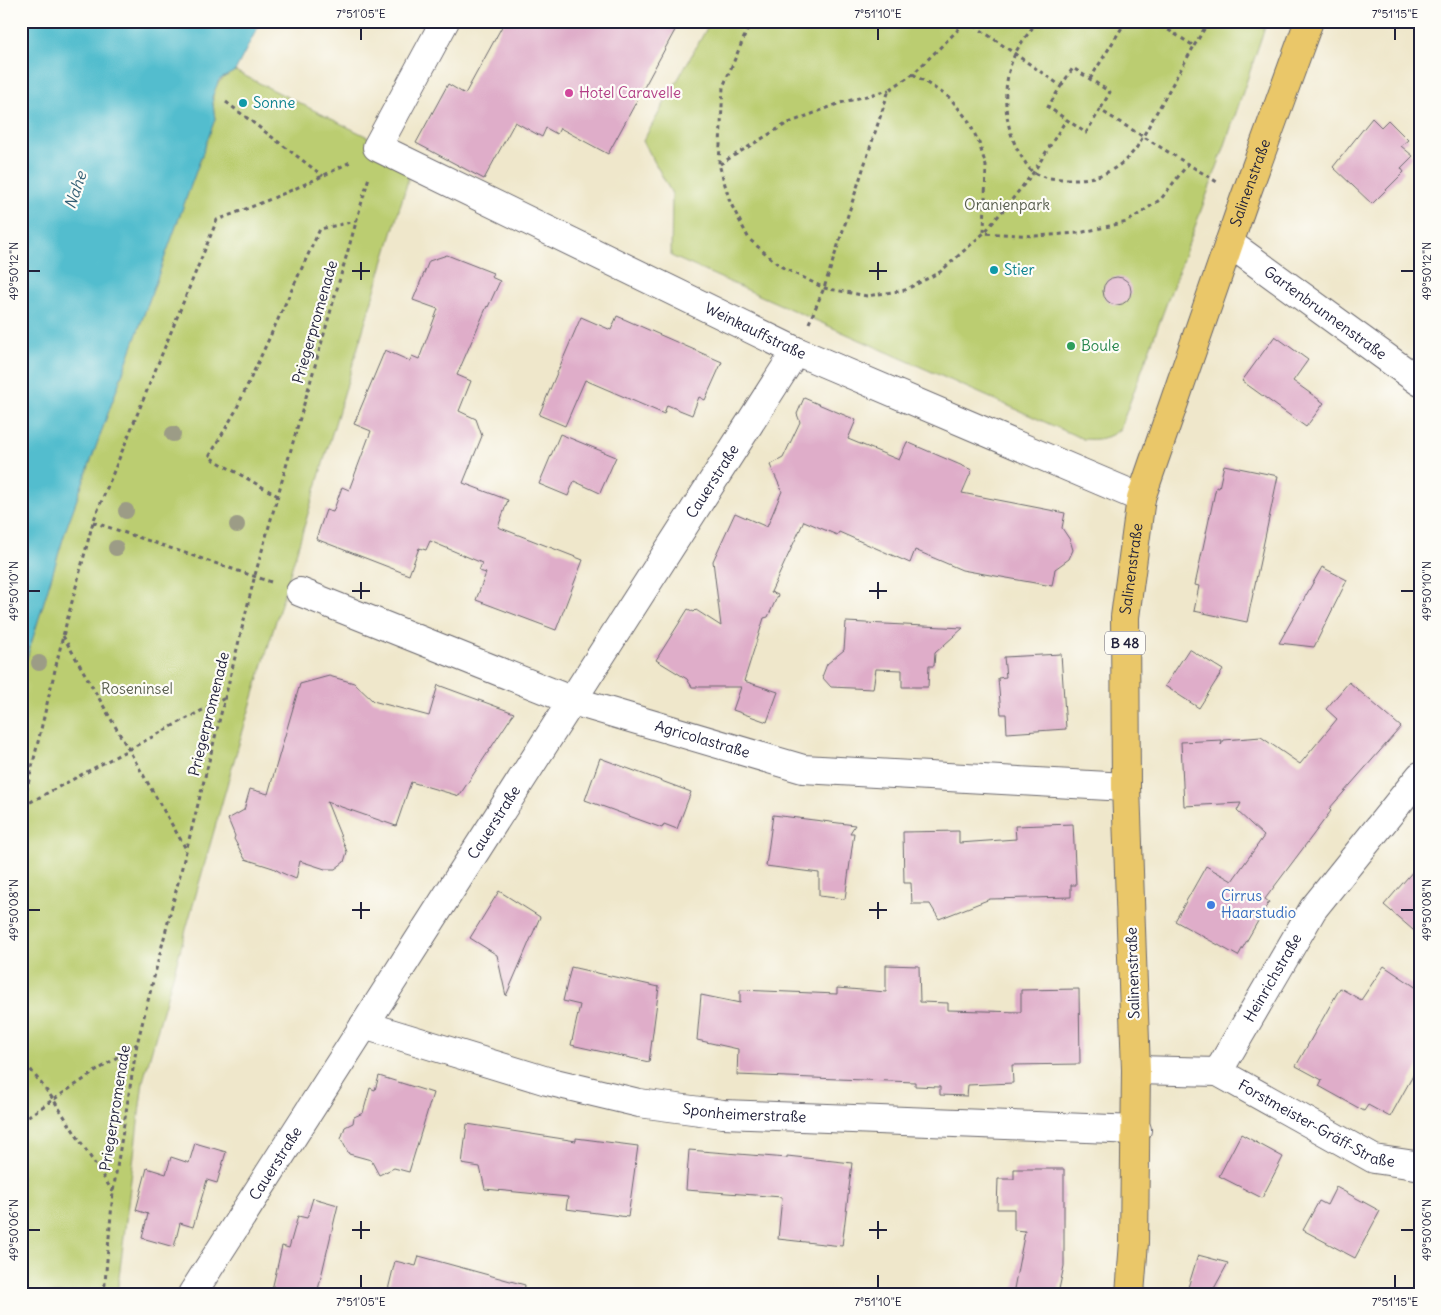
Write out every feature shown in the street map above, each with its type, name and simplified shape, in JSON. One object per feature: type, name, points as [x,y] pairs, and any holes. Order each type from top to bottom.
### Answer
[{"type":"main road","name":"Salinenstraße","points":[[1130,1294],[1134,1242],[1136,1070],[1126,787],[1125,617],[1141,498],[1229,243],[1309,21]]},
{"type":"street","points":[[377,147],[444,21]]},
{"type":"street","name":"Weinkauffstraße","points":[[377,147],[796,351],[1141,498]]},
{"type":"street","name":"Gartenbrunnenstraße","points":[[1229,243],[1420,382]]},
{"type":"street","name":"Cauerstraße","points":[[192,1294],[796,351]]},
{"type":"street","name":"Agricolastraße","points":[[300,592],[573,701],[804,768],[1126,787]]},
{"type":"street","name":"Heinrichstraße","points":[[1218,1072],[1313,910],[1420,776]]},
{"type":"street","name":"Sponheimerstraße","points":[[364,1025],[547,1082],[639,1103],[723,1114],[1136,1130]]},
{"type":"street","points":[[1136,1070],[1218,1072]]},
{"type":"street","name":"Forstmeister-Gräff-Straße","points":[[1218,1072],[1374,1159],[1415,1166],[1420,1164]]},
{"type":"path","points":[[751,21],[723,87],[719,164],[730,202],[749,239],[780,266],[824,288],[868,296],[905,290],[940,272],[984,233],[1033,173],[1066,120]]},
{"type":"path","points":[[719,164],[786,124],[840,103],[889,90],[913,74],[968,21],[1061,86]]},
{"type":"path","points":[[1037,21],[1014,53],[1010,67],[1006,89],[1008,126],[1018,153],[1033,173],[1046,178],[1067,179],[1098,177],[1128,159],[1144,136],[1209,21]]},
{"type":"path","points":[[1090,79],[1126,21]]},
{"type":"path","points":[[1154,21],[1194,46]]},
{"type":"path","points":[[1073,68],[1110,92],[1086,133],[1048,107],[1061,86],[1073,68]]},
{"type":"path","points":[[913,74],[950,98],[968,120],[980,143],[986,166],[984,233]]},
{"type":"path","points":[[796,351],[824,288],[889,90]]},
{"type":"path","points":[[226,102],[323,176]]},
{"type":"path","points":[[1100,110],[1216,182]]},
{"type":"path","points":[[21,814],[63,636],[93,522],[217,220],[272,199],[323,176],[377,147]]},
{"type":"path","name":"Priegerpromenade","points":[[104,1294],[113,1192],[137,1044],[255,575],[377,147]]},
{"type":"path","points":[[984,233],[1035,236],[1079,233],[1127,222],[1161,199],[1188,164]]},
{"type":"path","points":[[278,496],[209,457],[234,412],[320,229],[356,221]]},
{"type":"path","points":[[93,522],[255,575]]},
{"type":"path","points":[[63,636],[186,850]]},
{"type":"path","points":[[23,806],[225,698]]},
{"type":"path","points":[[21,1121],[137,1044]]},
{"type":"path","points":[[21,1056],[53,1099],[113,1192]]},
{"type":"green space","name":"Oranienpark","points":[[711,21],[1267,21],[1223,151],[1120,429],[1103,438],[1083,439],[671,256],[672,194],[643,141]]},
{"type":"green space","name":"Roseninsel","points":[[235,71],[414,160],[233,764],[143,1081],[117,1294],[21,1294],[21,677],[66,529],[215,119],[214,90],[221,80]]},
{"type":"water","name":"Nahe","points":[[21,21],[261,21],[235,71],[219,80],[212,97],[215,119],[66,529],[21,677]]},
{"type":"building","name":"Hotel Caravelle","points":[[505,21],[680,21],[608,154],[560,128],[557,134],[546,128],[542,137],[515,122],[484,179],[416,143],[448,84],[465,94]]},
{"type":"building","points":[[1372,118],[1381,127],[1388,120],[1408,140],[1401,146],[1413,156],[1401,168],[1404,172],[1372,204],[1333,167]]},
{"type":"building","points":[[447,255],[493,273],[491,277],[500,281],[457,375],[471,381],[459,411],[476,419],[482,436],[463,483],[508,500],[498,527],[583,560],[556,630],[476,600],[486,573],[479,571],[482,563],[430,541],[426,550],[419,548],[409,575],[316,539],[326,510],[333,512],[342,487],[349,490],[371,431],[354,424],[385,350],[410,361],[412,356],[419,359],[438,309],[413,300],[429,261]]},
{"type":"building","points":[[1117,277],[1127,281],[1131,291],[1127,301],[1117,305],[1107,301],[1103,291],[1107,281]]},
{"type":"building","points":[[617,316],[722,362],[705,400],[699,397],[692,415],[667,405],[664,414],[585,380],[565,426],[539,415],[581,317],[611,330]]},
{"type":"building","points":[[1275,336],[1308,360],[1293,381],[1324,403],[1306,427],[1242,381]]},
{"type":"building","points":[[804,398],[856,420],[848,439],[899,460],[907,442],[972,470],[962,493],[1065,513],[1062,528],[1070,540],[1073,550],[1069,559],[1055,569],[1052,586],[962,570],[915,550],[910,563],[839,532],[837,535],[804,521],[771,592],[778,595],[768,617],[764,618],[744,681],[778,692],[767,722],[733,710],[741,687],[692,687],[687,679],[656,660],[688,609],[694,612],[696,610],[721,626],[713,561],[735,513],[767,527],[782,491],[770,465],[783,458],[800,422],[797,414]]},
{"type":"building","points":[[560,434],[616,457],[600,493],[574,481],[568,496],[539,484]]},
{"type":"building","points":[[1224,465],[1278,476],[1247,622],[1194,611],[1199,586],[1195,585],[1216,487],[1219,488]]},
{"type":"building","points":[[1322,567],[1347,580],[1314,647],[1279,643]]},
{"type":"building","points":[[846,622],[963,628],[935,653],[934,666],[929,666],[928,687],[902,687],[902,670],[876,669],[873,689],[831,687],[822,677],[827,664],[844,650]]},
{"type":"building","points":[[1189,649],[1223,670],[1199,708],[1165,686]]},
{"type":"building","points":[[1061,654],[1066,729],[1007,733],[1006,714],[1001,714],[998,678],[1006,677],[1004,657]]},
{"type":"building","points":[[329,676],[354,683],[373,701],[429,716],[438,685],[514,713],[459,796],[411,782],[396,826],[327,802],[347,852],[344,862],[335,869],[325,869],[300,861],[296,879],[273,868],[245,859],[234,839],[235,836],[228,819],[244,810],[250,789],[268,794],[300,684]]},
{"type":"building","points":[[1349,682],[1401,727],[1329,809],[1331,811],[1265,899],[1269,902],[1238,956],[1175,921],[1206,866],[1232,881],[1264,836],[1237,811],[1241,803],[1184,806],[1181,742],[1222,740],[1221,745],[1224,740],[1261,737],[1300,764],[1337,719],[1326,709]]},
{"type":"building","points":[[600,758],[691,792],[677,829],[664,824],[662,828],[585,800]]},
{"type":"building","points":[[773,815],[855,825],[850,833],[854,833],[845,899],[819,896],[819,873],[766,866]]},
{"type":"building","points":[[1073,824],[1076,885],[1071,885],[1071,897],[990,899],[939,919],[930,904],[912,904],[911,883],[904,883],[903,832],[959,831],[959,843],[1016,839],[1015,826]]},
{"type":"building","points":[[1420,863],[1420,936],[1384,905]]},
{"type":"building","points":[[499,891],[540,917],[506,996],[497,955],[470,938]]},
{"type":"building","points":[[886,965],[919,966],[920,1002],[948,1003],[948,1010],[1021,1012],[1021,990],[1079,989],[1080,1064],[1012,1065],[1013,1083],[968,1085],[967,1096],[940,1095],[940,1087],[915,1086],[915,1082],[737,1075],[738,1049],[697,1040],[701,995],[740,1003],[740,990],[837,994],[837,988],[886,992]]},
{"type":"building","points":[[1384,966],[1420,990],[1420,1063],[1390,1117],[1368,1105],[1364,1111],[1319,1086],[1322,1080],[1296,1066],[1340,988],[1361,1000]]},
{"type":"building","points":[[571,967],[659,987],[649,1062],[571,1045],[580,1005],[563,1001]]},
{"type":"building","points":[[379,1076],[433,1093],[409,1172],[394,1168],[379,1175],[371,1160],[349,1154],[341,1139],[345,1127],[353,1123],[354,1117],[363,1113],[370,1088],[375,1090]]},
{"type":"building","points":[[467,1124],[576,1141],[576,1138],[638,1146],[628,1217],[566,1209],[568,1197],[485,1189],[480,1167],[462,1164]]},
{"type":"building","points":[[1241,1134],[1283,1157],[1262,1198],[1219,1176]]},
{"type":"building","points":[[195,1143],[226,1152],[217,1183],[207,1180],[193,1227],[180,1223],[174,1247],[142,1238],[148,1214],[136,1210],[147,1168],[166,1174],[171,1157],[189,1163]]},
{"type":"building","points":[[689,1150],[787,1158],[787,1156],[852,1163],[842,1246],[778,1239],[782,1197],[686,1190]]},
{"type":"building","points":[[1014,1169],[1064,1169],[1064,1266],[1058,1294],[1013,1294],[1025,1231],[1014,1230],[1014,1209],[997,1209],[998,1179],[1014,1179]]},
{"type":"building","points":[[1336,1187],[1380,1211],[1355,1258],[1303,1230],[1319,1201],[1327,1205]]},
{"type":"building","points":[[313,1198],[338,1205],[317,1294],[271,1294],[282,1246],[289,1248],[298,1216],[307,1218]]},
{"type":"building","points":[[1198,1255],[1228,1263],[1211,1294],[1186,1294]]},
{"type":"building","points":[[419,1256],[525,1285],[524,1294],[387,1294],[395,1261],[416,1266]]},
{"type":"place","name":"Hotel Caravelle","points":[[569,93]]},
{"type":"place","name":"Sonne","points":[[243,103]]},
{"type":"place","name":"Stier","points":[[994,270]]},
{"type":"place","name":"Boule","points":[[1071,346]]},
{"type":"place","name":"Cirrus Haarstudio","points":[[1211,905]]}]
